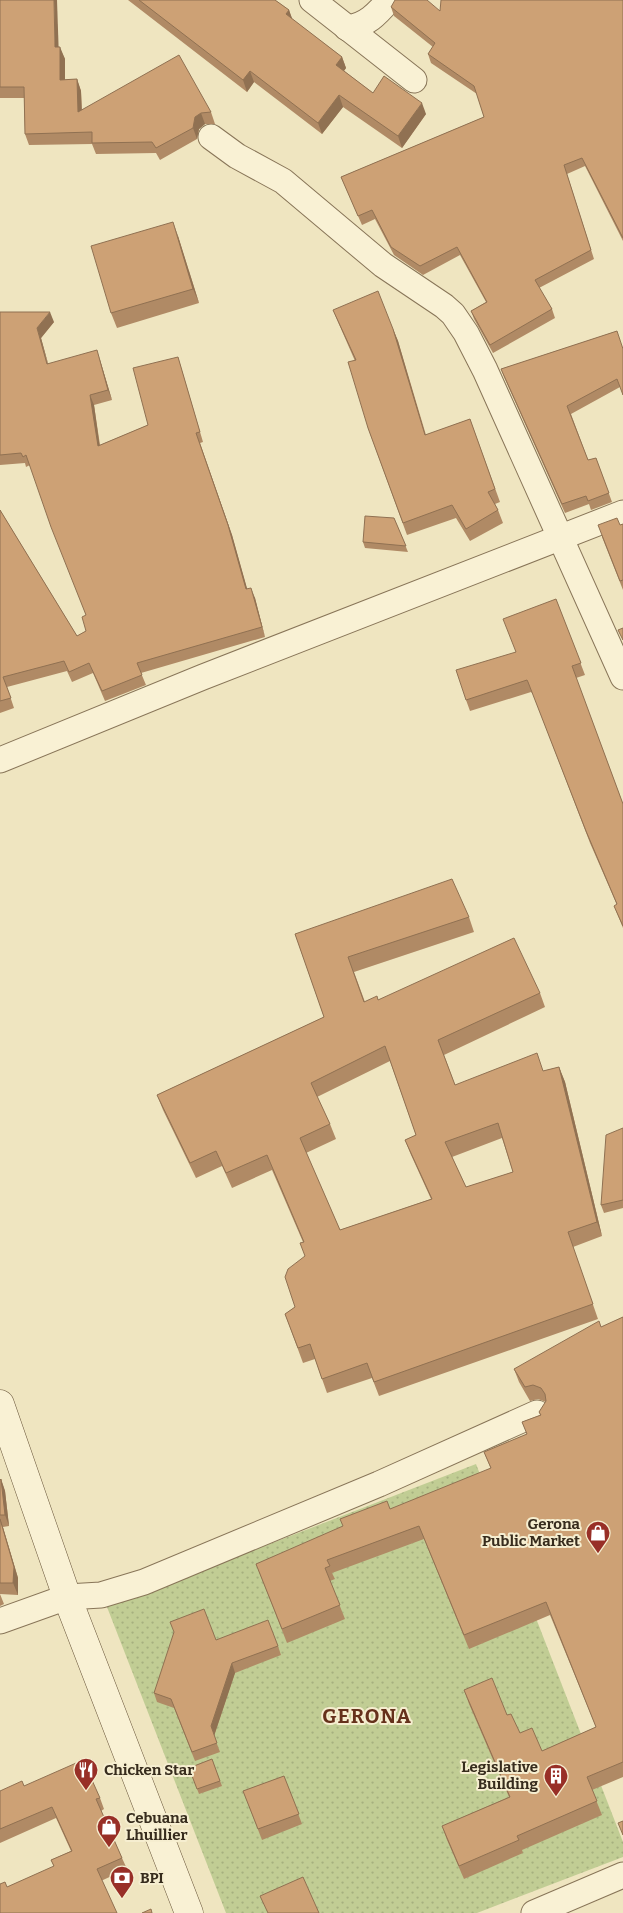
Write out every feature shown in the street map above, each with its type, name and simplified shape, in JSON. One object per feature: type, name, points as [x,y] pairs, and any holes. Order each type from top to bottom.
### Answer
[{"type":"main road","points":[[0,1404],[67,1597],[188,1913]]},
{"type":"street","points":[[312,0],[414,80]]},
{"type":"street","points":[[347,28],[358,27],[368,22],[389,0]]},
{"type":"street","points":[[211,138],[237,156],[283,181],[383,265],[436,299],[453,314],[476,351],[623,677]]},
{"type":"street","points":[[0,760],[203,677],[623,513]]},
{"type":"street","points":[[0,1621],[67,1597],[101,1595],[144,1582],[379,1484],[537,1413]]},
{"type":"street","points":[[534,1913],[623,1875]]},
{"type":"green space","points":[[476,1464],[623,1842],[623,1857],[477,1913],[226,1913],[107,1607]]},
{"type":"building","points":[[0,0],[54,0],[55,47],[60,47],[60,80],[77,79],[78,112],[179,55],[211,112],[201,113],[195,117],[193,128],[156,148],[152,142],[92,143],[92,132],[25,134],[24,87],[0,87]]},
{"type":"building","points":[[139,0],[275,0],[289,10],[286,14],[342,57],[336,65],[373,93],[384,76],[422,103],[398,136],[339,95],[318,123],[250,71],[243,80]]},
{"type":"building","points":[[395,0],[427,0],[440,11],[441,0],[623,0],[623,238],[582,158],[564,165],[591,250],[535,280],[552,309],[490,345],[471,311],[487,302],[457,247],[420,266],[391,247],[372,210],[358,216],[341,177],[484,117],[474,86],[428,54],[435,43],[391,7]]},
{"type":"building","points":[[173,222],[193,289],[111,313],[91,246]]},
{"type":"building","points":[[378,291],[393,329],[425,435],[470,419],[495,489],[488,492],[498,510],[466,529],[452,505],[403,523],[368,428],[348,362],[356,360],[333,310]]},
{"type":"building","points":[[0,312],[50,312],[37,328],[47,364],[97,350],[108,390],[90,395],[98,446],[148,425],[133,368],[178,357],[200,432],[196,433],[228,525],[246,589],[251,588],[262,627],[137,663],[142,675],[102,691],[89,663],[69,672],[64,661],[3,677],[11,698],[0,701],[0,510],[77,636],[86,631],[82,617],[86,615],[51,527],[26,455],[23,457],[21,453],[0,455]]},
{"type":"building","points":[[617,331],[623,349],[623,395],[617,379],[567,406],[588,460],[596,458],[609,493],[588,501],[586,496],[562,504],[501,369]]},
{"type":"building","points":[[365,516],[394,518],[406,546],[363,542]]},
{"type":"building","points":[[617,518],[620,525],[623,524],[623,580],[620,581],[598,525]]},
{"type":"building","points":[[556,599],[581,663],[572,666],[623,804],[623,926],[614,906],[617,904],[586,831],[527,680],[466,700],[456,670],[516,652],[503,619]]},
{"type":"building","points":[[623,628],[623,640],[618,630]]},
{"type":"building","points":[[452,879],[469,917],[348,957],[364,1002],[377,996],[378,1000],[514,938],[540,993],[438,1040],[455,1085],[537,1053],[543,1071],[559,1067],[597,1222],[568,1232],[593,1304],[374,1382],[367,1363],[322,1379],[310,1344],[298,1348],[285,1314],[295,1307],[285,1277],[288,1269],[305,1256],[300,1243],[304,1242],[267,1155],[226,1173],[216,1151],[190,1163],[157,1095],[324,1017],[295,934]],"holes":[[[385,1046],[416,1135],[405,1140],[432,1199],[340,1230],[300,1138],[330,1124],[311,1083]],[[498,1123],[513,1172],[466,1187],[445,1142]]]},
{"type":"building","points":[[623,1128],[623,1200],[601,1205],[606,1135]]},
{"type":"building","points":[[623,1317],[623,1762],[587,1777],[597,1801],[517,1836],[519,1840],[459,1866],[442,1826],[510,1797],[464,1690],[492,1678],[507,1715],[511,1714],[520,1733],[532,1728],[542,1751],[596,1727],[546,1602],[464,1635],[419,1526],[327,1560],[330,1566],[325,1568],[340,1605],[282,1629],[256,1564],[343,1526],[340,1519],[387,1501],[390,1509],[491,1468],[484,1452],[527,1434],[522,1422],[541,1415],[539,1412],[546,1401],[545,1394],[541,1388],[533,1385],[525,1387],[514,1369],[599,1321],[601,1327]]},
{"type":"building","points":[[1,1479],[5,1515],[0,1515]]},
{"type":"building","points":[[0,1519],[14,1567],[13,1583],[0,1583]]},
{"type":"building","points":[[204,1609],[216,1640],[268,1620],[278,1646],[232,1663],[211,1726],[217,1743],[192,1752],[171,1699],[154,1693],[174,1632],[170,1622]]},
{"type":"building","points":[[212,1759],[220,1781],[197,1789],[189,1768]]},
{"type":"building","points":[[83,1760],[100,1798],[96,1799],[122,1858],[97,1869],[117,1913],[0,1913],[0,1884],[5,1882],[7,1887],[54,1866],[51,1860],[72,1851],[52,1807],[0,1829],[0,1791],[22,1781],[24,1786]]},
{"type":"building","points":[[284,1776],[299,1814],[258,1829],[243,1791]]},
{"type":"building","points":[[623,1821],[623,1835],[618,1823]]},
{"type":"building","points":[[303,1877],[319,1913],[268,1913],[260,1896]]},
{"type":"building","points":[[151,1909],[152,1913],[142,1913]]},
{"type":"place","name":"Gerona Public Market","points":[[598,1554]]},
{"type":"place","name":"Chicken Star","points":[[86,1791]]},
{"type":"place","name":"Legislative Building","points":[[556,1797]]},
{"type":"place","name":"Cebuana Lhuillier","points":[[109,1848]]},
{"type":"place","name":"BPI","points":[[122,1899]]},
{"type":"district","name":"GERONA","points":[[367,1716]]}]
